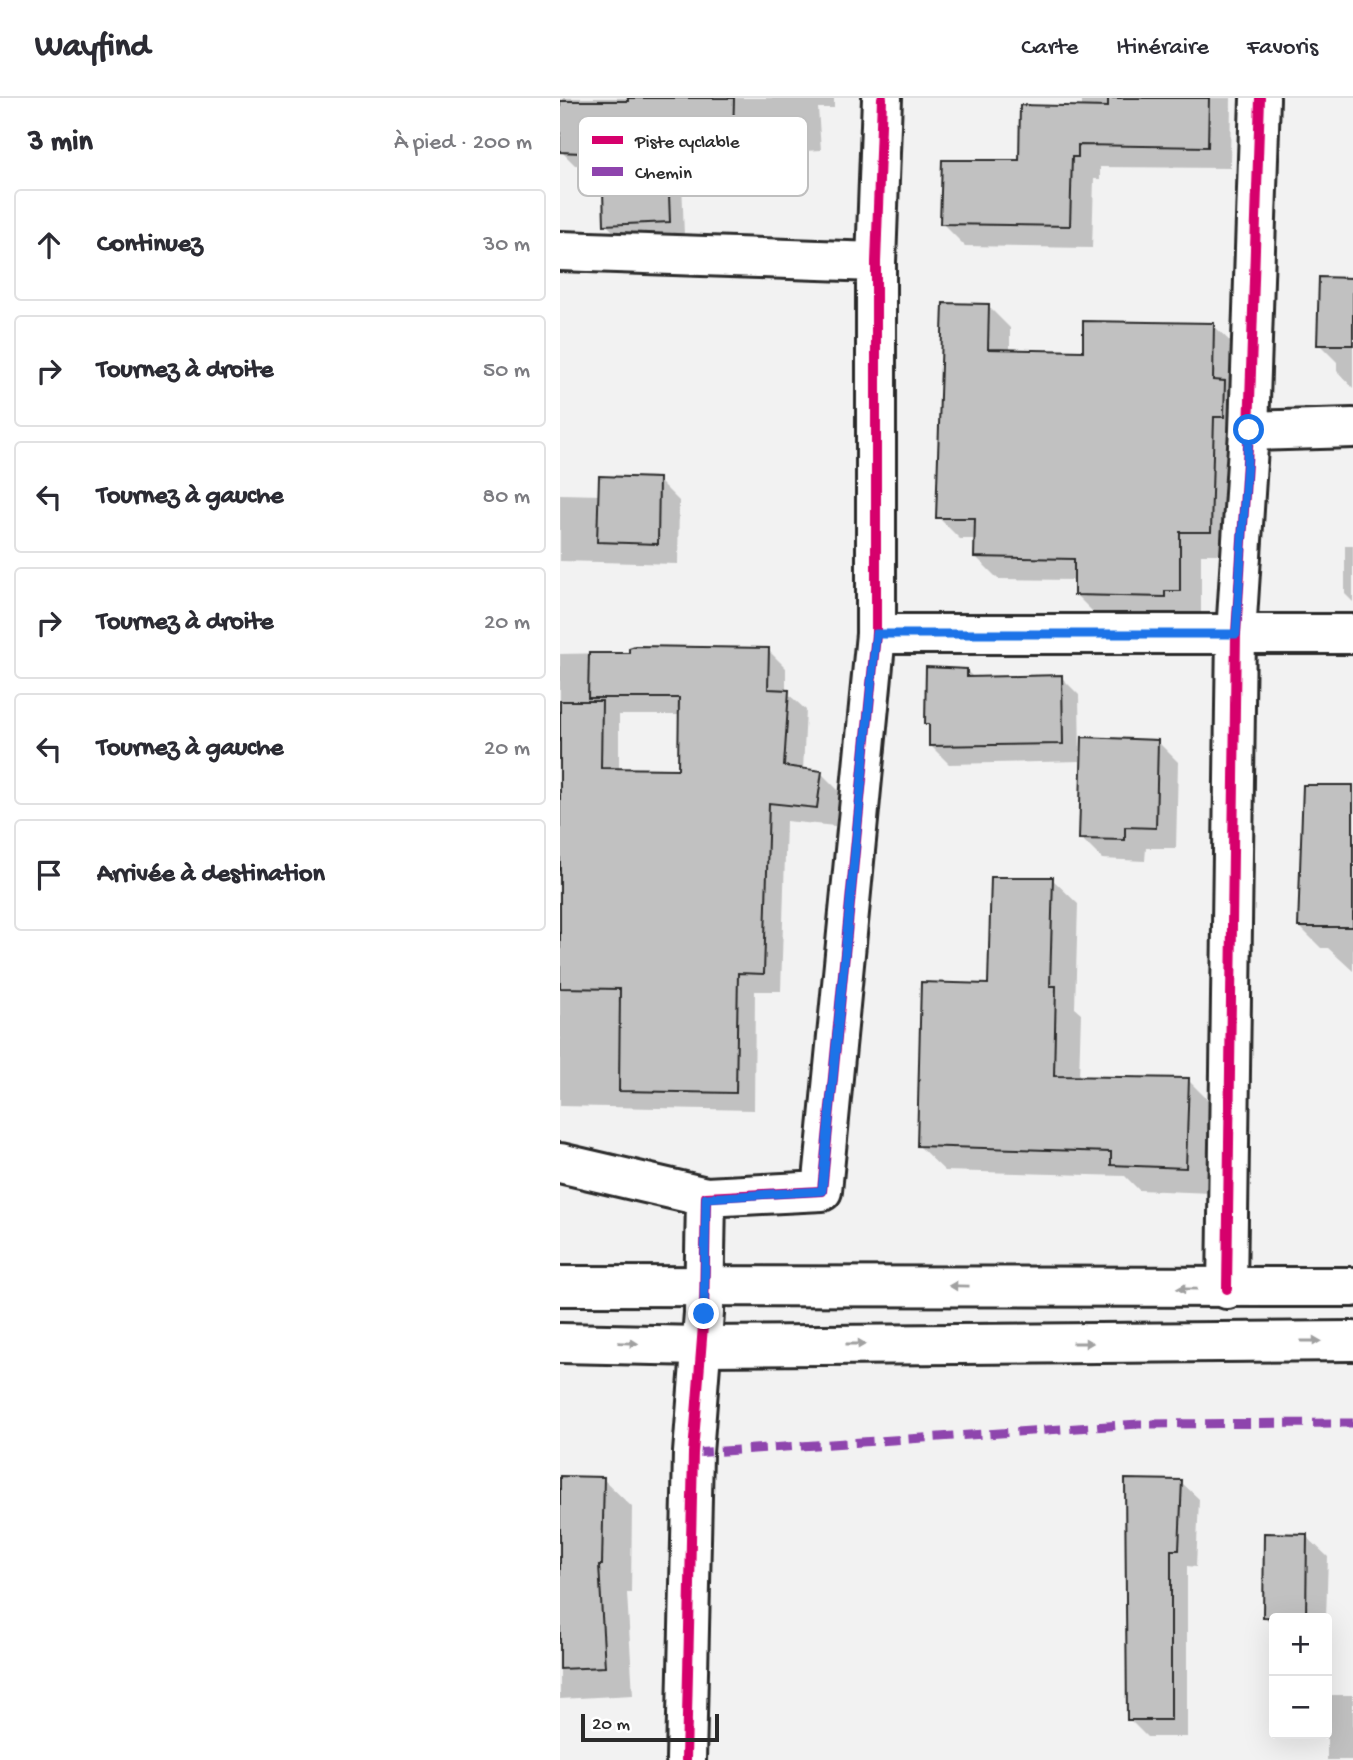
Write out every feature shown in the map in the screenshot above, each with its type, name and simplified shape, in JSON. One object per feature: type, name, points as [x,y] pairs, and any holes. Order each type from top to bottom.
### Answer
[{"type":"main road","points":[[560,1163],[706,1198],[822,1191],[876,634],[876,262],[882,98]]},
{"type":"main road","points":[[1227,1289],[1236,634],[1249,430],[1260,98]]},
{"type":"main road","points":[[560,251],[876,262]]},
{"type":"main road","points":[[1249,430],[1353,428]]},
{"type":"main road","points":[[876,634],[1353,634]]},
{"type":"main road","points":[[686,1760],[694,1453],[706,1198]]},
{"type":"main road","points":[[560,1286],[702,1284],[1227,1289],[1353,1287]]},
{"type":"main road","points":[[560,1343],[701,1346],[1353,1341]]},
{"type":"building","points":[[628,98],[734,98],[734,116],[578,116],[578,153],[560,152],[560,101],[628,101]]},
{"type":"building","points":[[1108,98],[1209,98],[1208,147],[1078,145],[1078,157],[1072,157],[1070,226],[940,224],[942,160],[1019,160],[1020,105],[1108,107]]},
{"type":"building","points":[[603,196],[669,196],[670,222],[604,225]]},
{"type":"building","points":[[1319,277],[1353,278],[1353,345],[1317,345]]},
{"type":"building","points":[[943,303],[989,304],[988,349],[1083,351],[1083,321],[1214,323],[1213,380],[1225,381],[1224,417],[1214,417],[1211,532],[1180,532],[1180,591],[1165,591],[1165,597],[1074,595],[1074,559],[974,557],[975,518],[936,518]]},
{"type":"building","points":[[599,476],[659,478],[658,544],[597,542]]},
{"type":"building","points":[[629,648],[769,648],[768,689],[789,690],[784,766],[822,771],[817,808],[769,803],[764,974],[738,973],[736,1093],[619,1091],[620,989],[560,988],[560,701],[602,701],[601,768],[678,769],[679,698],[588,698],[589,653],[629,653]]},
{"type":"building","points":[[926,667],[967,669],[967,677],[1062,675],[1063,744],[929,746],[929,724],[925,724]]},
{"type":"building","points":[[1082,737],[1158,740],[1156,828],[1125,827],[1125,840],[1079,839]]},
{"type":"building","points":[[1303,785],[1353,785],[1353,927],[1298,927]]},
{"type":"building","points":[[991,877],[1053,877],[1050,986],[1056,986],[1054,1076],[1189,1078],[1186,1168],[1111,1165],[1111,1152],[917,1146],[921,982],[988,984]]},
{"type":"building","points":[[560,1476],[604,1477],[602,1565],[599,1565],[605,1667],[560,1669]]},
{"type":"building","points":[[1125,1479],[1182,1480],[1179,1550],[1171,1550],[1171,1720],[1127,1720]]},
{"type":"building","points":[[1264,1533],[1307,1534],[1306,1613],[1269,1613],[1269,1617],[1263,1617]]},
{"type":"marked path","points":[[693,1453],[1139,1424],[1353,1423]]},
{"type":"cycle path","points":[[686,1760],[693,1453],[704,1313],[706,1197],[822,1191],[876,634],[876,262],[882,98]]},
{"type":"cycle path","points":[[1227,1289],[1236,634],[1249,431],[1260,98]]},
{"type":"route","points":[[704,1314],[702,1284],[706,1198],[784,1191],[822,1191],[876,634],[1236,634],[1249,430]]}]
